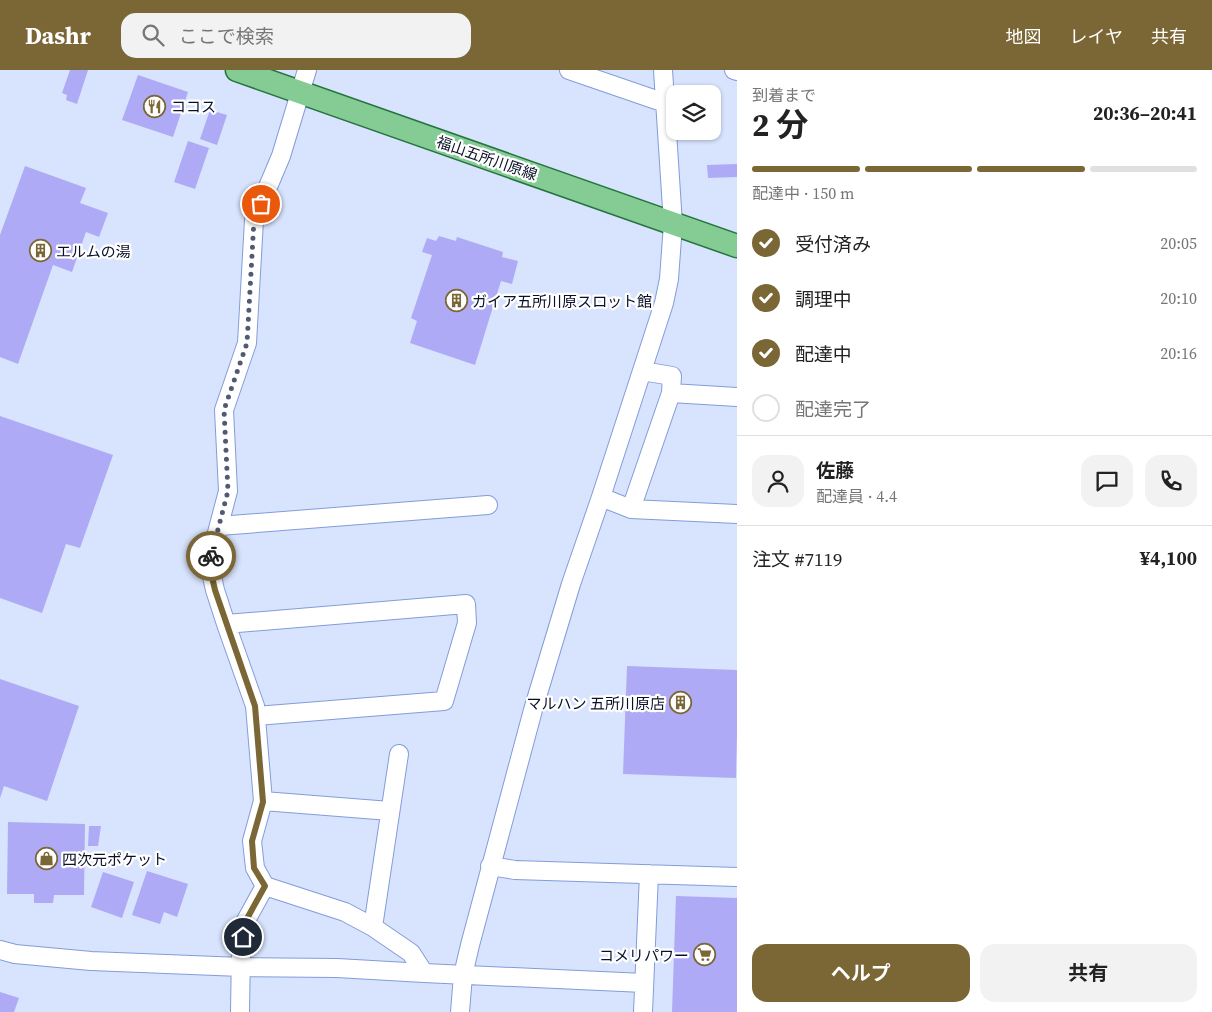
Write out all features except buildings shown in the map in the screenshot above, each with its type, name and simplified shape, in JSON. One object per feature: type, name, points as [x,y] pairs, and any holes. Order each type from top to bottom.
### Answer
[{"type":"main road","name":"福山五所川原線","points":[[237,70],[737,246]]},
{"type":"street","points":[[307,70],[282,156],[254,220],[247,343],[224,410],[228,491],[209,564],[226,624],[255,706],[263,802],[252,841],[254,868],[265,886],[346,912],[373,927],[411,953],[424,973]]},
{"type":"street","points":[[568,70],[664,103]]},
{"type":"street","points":[[460,1012],[463,975],[490,866],[533,710],[570,584],[601,497],[664,303],[669,279],[673,224],[662,70]]},
{"type":"street","points":[[631,509],[671,393],[672,376],[642,370]]},
{"type":"street","points":[[671,393],[737,397]]},
{"type":"street","points":[[601,497],[631,509],[737,514]]},
{"type":"street","points":[[219,526],[488,505]]},
{"type":"street","points":[[226,624],[466,604],[466,623],[444,701],[256,716]]},
{"type":"street","points":[[373,927],[399,754]]},
{"type":"street","points":[[263,802],[390,811]]},
{"type":"street","points":[[490,866],[516,870],[737,877]]},
{"type":"street","points":[[643,1012],[649,874]]},
{"type":"street","points":[[240,1012],[241,950],[244,924],[265,886]]},
{"type":"street","points":[[0,950],[15,954],[91,961],[241,967],[337,968],[644,983]]},
{"type":"way so far","points":[[211,556],[228,491],[224,410],[247,343],[254,220],[261,204]]},
{"type":"place","name":"ココス","points":[[155,106]]},
{"type":"place","name":"エルムの湯","points":[[40,251]]},
{"type":"place","name":"ガイア五所川原スロット館","points":[[456,301]]},
{"type":"place","name":"マルハン 五所川原店","points":[[681,703]]},
{"type":"place","name":"四次元ポケット","points":[[46,859]]},
{"type":"place","name":"コメリパワー","points":[[705,955]]},
{"type":"route","points":[[211,556],[209,564],[215,590],[255,706],[263,802],[252,841],[254,868],[265,886],[244,924],[243,937]]}]
